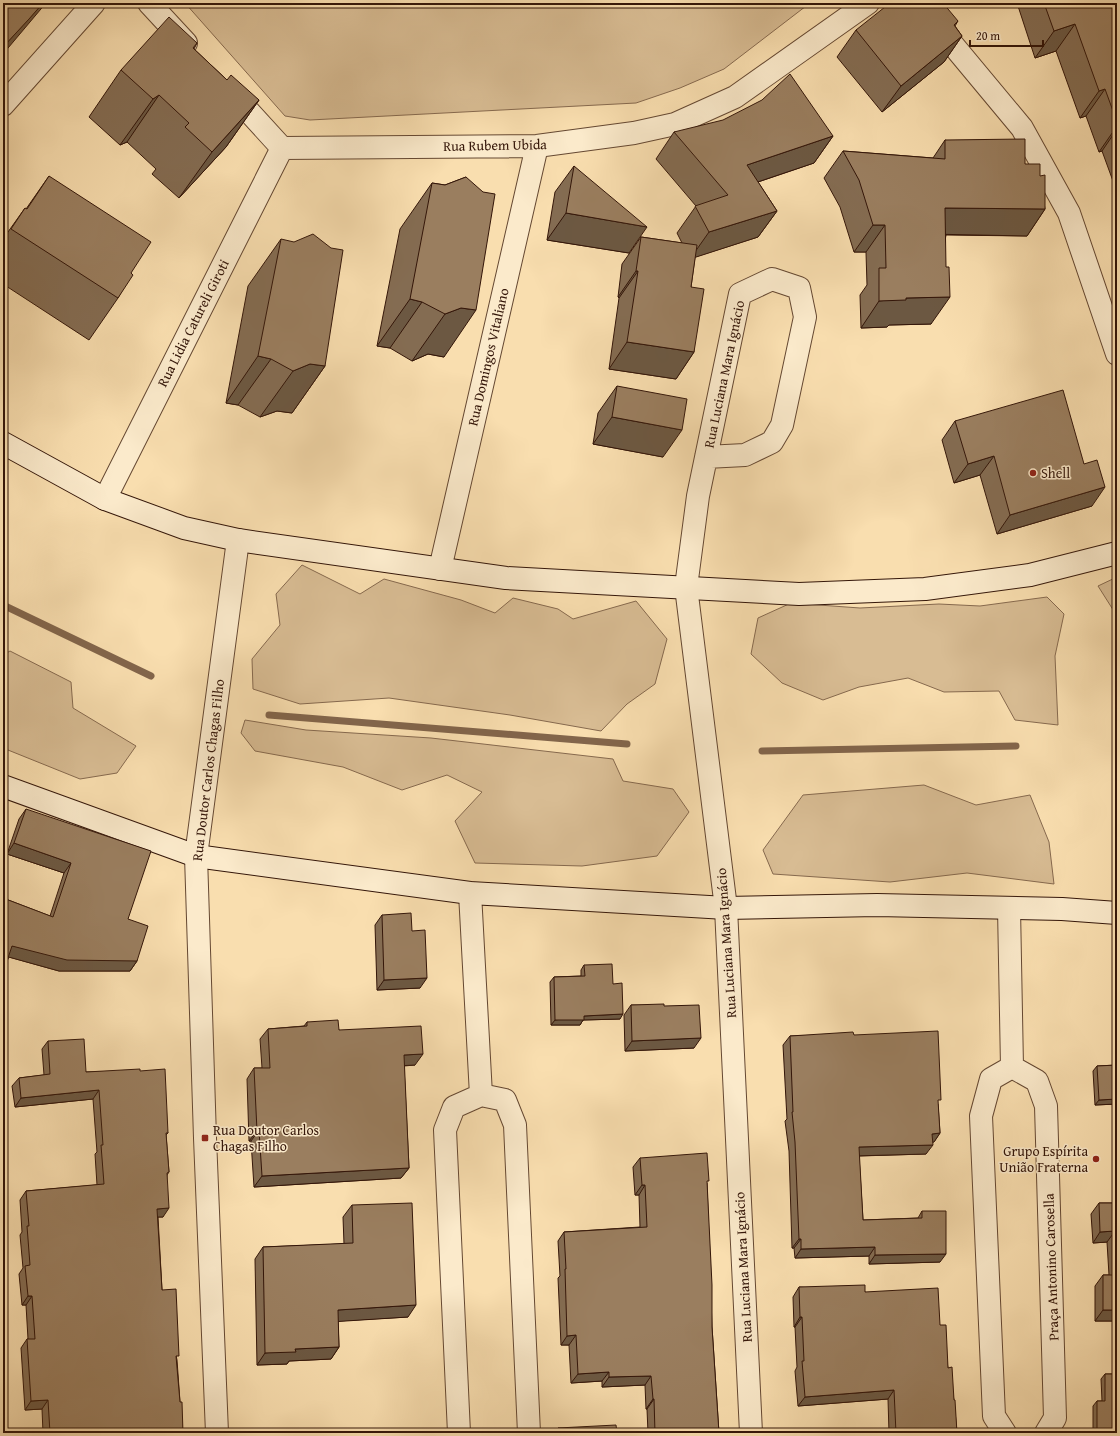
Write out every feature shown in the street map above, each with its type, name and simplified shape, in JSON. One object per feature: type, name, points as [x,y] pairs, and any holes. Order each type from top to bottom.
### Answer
[{"type":"street","points":[[3,105],[94,3]]},
{"type":"street","points":[[149,3],[197,55]]},
{"type":"street","name":"Rua Rubem Ubida","points":[[282,148],[537,146],[634,133],[676,124],[735,97],[868,3]]},
{"type":"street","points":[[918,3],[1022,128],[1069,213],[1117,354]]},
{"type":"street","points":[[218,78],[282,148]]},
{"type":"street","name":"Rua Domingos Vitaliano","points":[[440,569],[537,146]]},
{"type":"street","name":"Rua Lidia Catureli Giroti","points":[[105,499],[282,148]]},
{"type":"street","name":"Rua Luciana Mara Ignácio","points":[[706,457],[745,455],[772,442],[782,425],[805,317],[799,288],[772,279],[740,294],[706,457],[698,496],[686,587],[726,908],[751,1433]]},
{"type":"street","points":[[3,443],[105,499],[184,528],[238,540],[506,578],[799,594],[925,589],[1030,575],[1117,554]]},
{"type":"street","name":"Rua Doutor Carlos Chagas Filho","points":[[217,1433],[204,1130],[196,856],[238,540]]},
{"type":"street","points":[[3,786],[196,856],[470,893],[726,908],[877,906],[1062,909],[1117,913]]},
{"type":"street","points":[[470,893],[481,1095]]},
{"type":"street","points":[[1004,1433],[994,1416],[981,1116],[991,1079],[1012,1067],[1009,908]]},
{"type":"street","name":"Praça Antonino Carosella","points":[[1012,1067],[1038,1081],[1046,1106],[1055,1418],[1046,1433]]},
{"type":"street","points":[[459,1433],[445,1130],[454,1107],[481,1095],[505,1100],[515,1125],[530,1433]]},
{"type":"shaded area","points":[[185,3],[810,3],[724,69],[680,88],[636,103],[310,120],[285,116]]},
{"type":"shaded area","points":[[302,565],[360,594],[384,579],[461,600],[495,613],[513,598],[558,609],[573,619],[636,601],[667,639],[655,684],[627,704],[601,731],[510,715],[389,698],[300,704],[253,689],[252,659],[280,625],[276,594]]},
{"type":"shaded area","points":[[1117,577],[1117,616],[1098,586]]},
{"type":"shaded area","points":[[1047,597],[1064,614],[1055,656],[1058,725],[1015,720],[999,691],[944,692],[908,678],[859,687],[823,700],[782,683],[751,654],[758,618],[791,603],[860,608],[939,604],[980,606]]},
{"type":"shaded area","points":[[10,651],[71,682],[73,708],[136,746],[117,773],[80,779],[3,748],[3,655]]},
{"type":"shaded area","points":[[245,720],[306,730],[431,738],[613,759],[623,781],[673,789],[689,812],[657,856],[582,866],[475,863],[455,821],[482,792],[447,775],[402,790],[343,767],[255,751],[241,733]]},
{"type":"shaded area","points":[[924,785],[976,805],[1030,795],[1049,842],[1054,884],[967,873],[890,882],[773,874],[763,850],[803,795]]},
{"type":"building","points":[[3,3],[43,3],[3,47]]},
{"type":"building","points":[[890,3],[943,3],[958,21],[954,25],[962,36],[901,86],[856,30]]},
{"type":"building","points":[[1044,3],[1117,3],[1117,122],[1105,89],[1099,91],[1075,24],[1054,31]]},
{"type":"building","points":[[169,17],[197,43],[193,48],[227,80],[231,75],[259,100],[212,152],[185,127],[189,123],[159,95],[153,99],[121,70]]},
{"type":"building","points":[[790,74],[833,136],[747,165],[777,211],[709,232],[695,206],[728,195],[674,132],[723,120],[762,100]]},
{"type":"building","points":[[1025,139],[1025,164],[1040,164],[1040,176],[1045,175],[1045,209],[945,208],[946,267],[949,267],[950,297],[906,298],[906,300],[879,301],[879,268],[886,268],[885,225],[873,225],[859,180],[843,151],[945,159],[945,140]]},
{"type":"building","points":[[574,166],[647,227],[566,213]]},
{"type":"building","points":[[49,176],[151,242],[131,273],[133,275],[118,298],[11,229],[25,208],[27,209]]},
{"type":"building","points":[[466,177],[483,192],[495,194],[476,310],[461,308],[445,314],[422,302],[410,299],[432,183],[445,185]]},
{"type":"building","points":[[313,234],[331,248],[343,250],[325,366],[310,364],[293,371],[271,359],[258,356],[281,239],[294,242]]},
{"type":"building","points":[[641,237],[697,245],[691,287],[704,289],[694,352],[627,342],[638,271],[636,271]]},
{"type":"building","points":[[617,386],[687,399],[682,430],[612,417]]},
{"type":"building","name":"Shell","points":[[1063,390],[1084,464],[1097,460],[1105,487],[1010,515],[994,456],[968,464],[955,421]]},
{"type":"building","points":[[26,809],[151,851],[128,919],[148,926],[137,961],[67,960],[12,946],[7,961],[3,961],[3,898],[53,917],[71,863],[14,843]]},
{"type":"building","points":[[411,913],[412,931],[425,930],[427,978],[384,980],[382,915]]},
{"type":"building","points":[[612,964],[613,984],[622,983],[623,1014],[584,1016],[584,1020],[555,1020],[554,977],[585,976],[584,965]]},
{"type":"building","points":[[664,1004],[664,1006],[699,1005],[701,1038],[632,1041],[631,1005]]},
{"type":"building","points":[[338,1020],[339,1030],[421,1026],[423,1054],[404,1055],[409,1168],[262,1176],[259,1130],[257,1131],[254,1068],[270,1068],[268,1029],[307,1026],[307,1022]]},
{"type":"building","points":[[938,1031],[941,1100],[938,1100],[940,1133],[932,1134],[933,1145],[859,1147],[863,1220],[922,1218],[922,1211],[946,1211],[946,1254],[875,1255],[875,1247],[801,1249],[801,1239],[799,1239],[795,1142],[792,1112],[790,1036],[853,1032],[854,1035]]},
{"type":"building","points":[[84,1039],[86,1072],[165,1069],[169,1208],[157,1209],[162,1290],[176,1289],[179,1356],[176,1356],[180,1402],[182,1402],[183,1433],[50,1433],[48,1400],[31,1401],[27,1339],[35,1339],[32,1296],[28,1296],[25,1266],[30,1265],[26,1191],[104,1184],[101,1145],[103,1145],[99,1090],[21,1098],[19,1078],[50,1074],[48,1041]]},
{"type":"building","points":[[1117,1065],[1117,1099],[1099,1100],[1097,1066]]},
{"type":"building","points":[[707,1153],[712,1285],[712,1327],[719,1433],[655,1433],[654,1399],[651,1376],[609,1377],[609,1372],[578,1374],[576,1335],[567,1336],[564,1232],[647,1227],[645,1185],[642,1185],[640,1158]]},
{"type":"building","points":[[412,1203],[416,1305],[338,1310],[339,1347],[295,1349],[296,1352],[265,1353],[263,1247],[353,1243],[352,1205]]},
{"type":"building","points":[[1099,1203],[1117,1203],[1117,1275],[1115,1231],[1100,1232]]},
{"type":"building","points":[[1103,1275],[1117,1275],[1117,1310],[1103,1310]]},
{"type":"building","points":[[865,1285],[865,1292],[938,1288],[940,1325],[946,1325],[948,1368],[952,1367],[957,1433],[896,1433],[894,1390],[805,1397],[802,1361],[804,1361],[802,1317],[800,1317],[799,1287]]},
{"type":"building","points":[[1105,1374],[1117,1374],[1117,1433],[1097,1433],[1097,1401],[1105,1401]]},
{"type":"building","points":[[616,1425],[617,1433],[558,1433],[558,1428]]},
{"type":"waterway","points":[[3,605],[151,676]]},
{"type":"waterway","points":[[269,715],[627,744]]},
{"type":"waterway","points":[[762,751],[1016,746]]},
{"type":"place","name":"Shell","points":[[1033,473]]},
{"type":"place","name":"Rua Doutor Carlos Chagas Filho","points":[[205,1138]]},
{"type":"place","name":"Grupo Espírita União Fraterna","points":[[1096,1159]]}]
